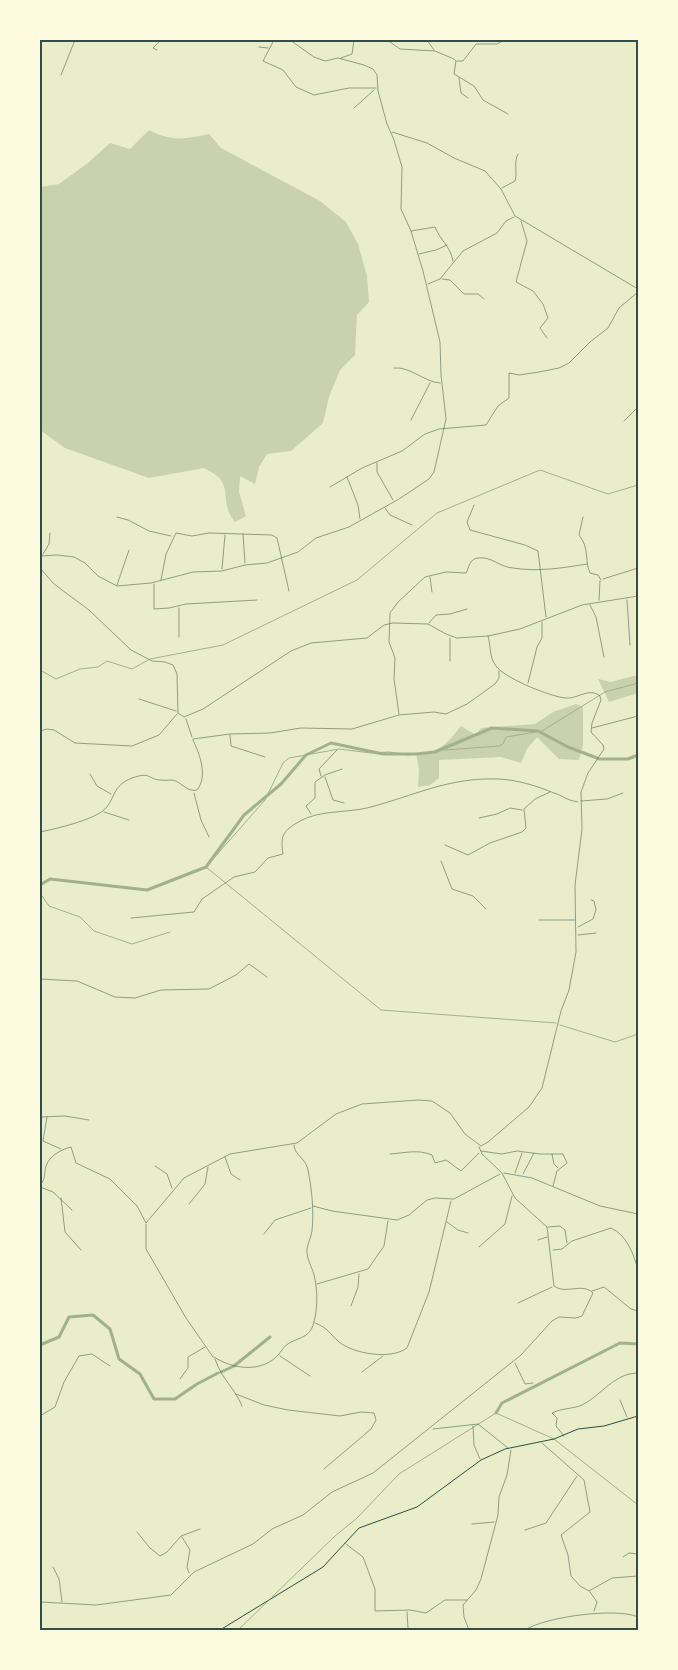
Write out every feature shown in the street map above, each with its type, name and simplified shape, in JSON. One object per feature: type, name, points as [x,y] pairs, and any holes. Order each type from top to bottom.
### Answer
[{"type":"street","points":[[61,75],[75,40]]},
{"type":"street","points":[[157,50],[153,48],[158,40]]},
{"type":"street","points":[[274,40],[264,62],[280,68],[296,87],[311,94],[320,95],[349,88],[374,89]]},
{"type":"street","points":[[290,40],[314,57],[325,60],[340,59],[352,54],[354,40]]},
{"type":"street","points":[[387,40],[400,50],[435,51],[455,60],[463,61],[476,44],[497,44],[505,40]]},
{"type":"street","points":[[427,40],[435,51]]},
{"type":"street","points":[[259,47],[270,48]]},
{"type":"street","points":[[40,556],[63,555],[79,559],[98,576],[117,586],[154,583],[193,572],[222,571],[283,558],[299,552],[316,538],[346,528],[394,502],[432,475],[445,430],[446,409],[442,383],[440,342],[418,254],[411,231],[401,209],[403,171],[378,87],[377,75],[373,69],[340,59]]},
{"type":"street","points":[[455,60],[453,72],[459,78],[474,86],[482,100],[508,114]]},
{"type":"street","points":[[459,78],[461,93],[468,98]]},
{"type":"street","points":[[354,108],[378,87]]},
{"type":"street","points":[[330,487],[402,451],[425,434],[486,424],[498,406],[509,398],[509,373],[519,375],[539,372],[559,368],[569,363],[590,342],[608,328],[619,308],[638,291],[515,216],[501,189],[485,171],[454,158],[427,143],[391,132]]},
{"type":"street","points":[[501,189],[515,181],[517,171],[515,160],[518,154]]},
{"type":"street","points":[[440,279],[463,250],[497,233],[506,221],[515,216]]},
{"type":"street","points":[[521,220],[527,241],[516,282],[531,288],[544,304],[548,318],[540,328],[547,338]]},
{"type":"street","points":[[411,231],[435,227],[440,238],[447,245],[453,263]]},
{"type":"street","points":[[418,254],[436,250],[447,245]]},
{"type":"street","points":[[426,284],[440,279],[450,280],[464,294],[478,294],[484,299]]},
{"type":"street","points":[[394,368],[401,368],[431,382],[442,383]]},
{"type":"street","points":[[412,420],[431,382]]},
{"type":"street","points":[[624,421],[638,407]]},
{"type":"street","points":[[377,462],[377,472],[394,502]]},
{"type":"street","points":[[347,477],[358,505],[361,520]]},
{"type":"street","points":[[474,505],[467,522],[468,529],[534,547],[540,556],[546,619]]},
{"type":"street","points":[[385,506],[390,515],[412,525]]},
{"type":"street","points":[[117,517],[128,520],[151,532],[173,536]]},
{"type":"street","points":[[583,517],[579,535],[586,544],[587,564],[590,574],[599,575],[601,580],[598,602]]},
{"type":"street","points":[[161,580],[164,561],[173,536],[178,532],[192,536],[209,533],[275,536],[283,558],[289,591]]},
{"type":"street","points":[[42,556],[49,544],[50,533]]},
{"type":"street","points":[[222,571],[225,534]]},
{"type":"street","points":[[243,534],[245,565]]},
{"type":"street","points":[[117,586],[129,550]]},
{"type":"street","points":[[399,715],[400,708],[394,679],[395,658],[389,646],[388,624],[390,613],[398,602],[423,578],[452,572],[466,573],[471,562],[476,558],[494,560],[511,568],[542,570],[587,564]]},
{"type":"street","points":[[40,568],[54,584],[89,610],[131,650],[153,661],[165,662],[172,666],[177,674],[178,712],[162,732],[132,746],[75,742],[54,730],[40,731]]},
{"type":"street","points":[[601,580],[638,568]]},
{"type":"street","points":[[430,576],[432,592]]},
{"type":"street","points":[[154,583],[153,609],[217,601],[257,600]]},
{"type":"street","points":[[186,717],[203,709],[238,684],[265,670],[298,648],[315,642],[366,638],[388,624],[428,624],[450,636],[488,636],[510,632],[589,603],[638,596]]},
{"type":"street","points":[[627,598],[630,645]]},
{"type":"street","points":[[589,603],[596,617],[604,657]]},
{"type":"street","points":[[179,606],[179,637]]},
{"type":"street","points":[[428,624],[436,614],[450,614],[467,609]]},
{"type":"street","points":[[528,685],[536,648],[542,638],[542,621]]},
{"type":"street","points":[[450,636],[450,660]]},
{"type":"street","points":[[479,1145],[488,1142],[524,1112],[540,1092],[561,1009],[570,987],[577,936],[575,885],[582,829],[580,801],[588,773],[604,749],[603,744],[591,734],[591,729],[601,703],[598,694],[590,692],[565,698],[528,685],[499,669],[491,657],[488,636]]},
{"type":"street","points":[[192,739],[230,734],[270,733],[301,728],[352,729],[399,715],[434,712],[445,714],[495,684],[499,678],[499,669]]},
{"type":"street","points":[[139,699],[178,712],[186,717],[201,765],[200,785],[194,791]]},
{"type":"street","points":[[591,729],[638,716]]},
{"type":"street","points":[[230,734],[231,746],[265,756]]},
{"type":"street","points":[[322,778],[319,768],[337,750]]},
{"type":"street","points":[[312,816],[306,806],[315,798],[315,784],[325,775],[342,769]]},
{"type":"street","points":[[90,774],[97,786],[112,794]]},
{"type":"street","points":[[40,832],[76,823],[103,811],[110,803],[112,794],[126,781],[147,775],[158,780],[173,780],[194,791],[201,820],[210,837]]},
{"type":"street","points":[[325,775],[333,800],[344,803]]},
{"type":"street","points":[[131,918],[194,912],[202,899],[234,877],[255,872],[268,858],[282,854],[280,842],[283,836],[295,825],[312,816],[366,808],[456,781],[504,780],[551,792],[568,801],[607,799],[623,793]]},
{"type":"street","points":[[523,810],[535,799],[551,792]]},
{"type":"street","points":[[479,818],[497,814],[510,808],[523,810]]},
{"type":"street","points":[[446,845],[468,855],[490,843],[522,832],[526,828],[523,810]]},
{"type":"street","points":[[103,811],[129,820]]},
{"type":"street","points":[[441,861],[452,889],[473,896],[486,909]]},
{"type":"street","points":[[577,928],[593,920],[596,910],[594,901],[591,900]]},
{"type":"street","points":[[539,920],[554,918],[576,920]]},
{"type":"street","points":[[577,936],[596,933]]},
{"type":"street","points":[[40,979],[77,981],[112,996],[130,998],[160,990],[209,990],[236,975],[249,964],[267,978]]},
{"type":"street","points":[[146,1223],[184,1178],[224,1156],[240,1151],[294,1145],[336,1114],[374,1101],[418,1100],[434,1102],[448,1111],[465,1134],[479,1145],[480,1151],[502,1173],[513,1195],[547,1227],[554,1286]]},
{"type":"street","points":[[47,1116],[43,1141],[62,1150]]},
{"type":"street","points":[[40,1117],[69,1116],[89,1120]]},
{"type":"street","points":[[214,1357],[228,1365],[262,1366],[279,1355],[287,1344],[307,1335],[313,1323],[316,1285],[307,1252],[312,1234],[312,1206],[307,1166],[303,1158],[294,1150],[294,1145]]},
{"type":"street","points":[[40,1185],[44,1180],[47,1164],[62,1150],[72,1147],[77,1164],[110,1179],[137,1206],[146,1223],[146,1248],[186,1318],[214,1357],[222,1377],[236,1394],[242,1406]]},
{"type":"street","points":[[390,1154],[409,1151],[428,1153],[431,1154],[435,1162],[446,1160],[461,1171],[480,1151]]},
{"type":"street","points":[[480,1151],[501,1154],[517,1151],[522,1153],[563,1154],[567,1161],[565,1166],[559,1169],[554,1176],[553,1186]]},
{"type":"street","points":[[515,1175],[522,1153]]},
{"type":"street","points":[[522,1176],[534,1153]]},
{"type":"street","points":[[552,1153],[554,1164],[558,1165],[559,1169]]},
{"type":"street","points":[[224,1156],[229,1164],[231,1174],[240,1180]]},
{"type":"street","points":[[155,1166],[167,1174],[173,1190]]},
{"type":"street","points":[[189,1204],[203,1188],[208,1166]]},
{"type":"street","points":[[264,1234],[275,1220],[312,1206],[388,1220],[405,1218],[432,1198],[452,1200],[502,1173],[522,1176],[553,1186],[600,1206],[638,1214]]},
{"type":"street","points":[[40,1188],[53,1192],[72,1210]]},
{"type":"street","points":[[479,1246],[505,1224],[513,1195]]},
{"type":"street","points":[[61,1198],[65,1232],[81,1250]]},
{"type":"street","points":[[313,1323],[328,1328],[346,1346],[385,1354],[404,1350],[411,1342],[436,1267],[452,1200]]},
{"type":"street","points":[[316,1285],[368,1269],[382,1250],[388,1220]]},
{"type":"street","points":[[446,1221],[458,1230],[468,1233]]},
{"type":"street","points":[[547,1227],[560,1226],[565,1230],[568,1244]]},
{"type":"street","points":[[551,1250],[562,1249],[568,1244],[612,1228],[631,1250],[638,1270]]},
{"type":"street","points":[[538,1240],[549,1237]]},
{"type":"street","points":[[351,1306],[358,1287],[359,1273]]},
{"type":"street","points":[[554,1286],[561,1290],[585,1289],[592,1291],[604,1286],[631,1310],[638,1311]]},
{"type":"street","points":[[518,1303],[554,1286]]},
{"type":"street","points":[[40,1602],[93,1605],[131,1598],[166,1597],[175,1592],[190,1574],[214,1560],[255,1543],[272,1529],[303,1515],[334,1491],[367,1477],[514,1361],[553,1320],[582,1316],[593,1297],[592,1291]]},
{"type":"street","points":[[180,1379],[188,1368],[188,1357],[206,1346]]},
{"type":"street","points":[[40,1416],[55,1407],[64,1382],[79,1356],[92,1354],[110,1366]]},
{"type":"street","points":[[362,1372],[385,1354]]},
{"type":"street","points":[[279,1355],[310,1376]]},
{"type":"street","points":[[514,1361],[525,1384],[533,1383]]},
{"type":"street","points":[[564,1436],[556,1426],[557,1418],[552,1413],[582,1405],[623,1374],[638,1374]]},
{"type":"street","points":[[236,1394],[264,1405],[288,1410],[313,1411],[336,1416],[364,1411],[375,1414],[376,1420],[371,1429],[324,1469]]},
{"type":"street","points":[[620,1400],[628,1419]]},
{"type":"street","points":[[220,1630],[329,1563],[359,1528],[422,1504],[481,1460],[508,1448],[541,1442],[564,1436],[578,1429],[599,1427],[638,1416]]},
{"type":"street","points":[[472,1425],[474,1445],[481,1460]]},
{"type":"street","points":[[431,1428],[482,1426],[508,1448]]},
{"type":"street","points":[[541,1442],[586,1483],[590,1512],[563,1532],[561,1536],[567,1551],[571,1576],[580,1586],[589,1591],[597,1602],[594,1612]]},
{"type":"street","points":[[469,1630],[463,1609],[480,1582],[496,1523],[499,1497],[507,1475],[511,1448]]},
{"type":"street","points":[[525,1530],[546,1522],[578,1475]]},
{"type":"street","points":[[472,1524],[484,1521],[496,1523]]},
{"type":"street","points":[[137,1532],[159,1556],[165,1554],[181,1536],[200,1529]]},
{"type":"street","points":[[181,1536],[190,1550],[187,1567],[190,1574]]},
{"type":"street","points":[[346,1544],[363,1557],[375,1589],[374,1610],[385,1612],[407,1610],[426,1614],[445,1600],[467,1600]]},
{"type":"street","points":[[623,1557],[629,1553],[638,1554]]},
{"type":"street","points":[[53,1566],[60,1581],[62,1604]]},
{"type":"street","points":[[589,1591],[614,1578],[638,1576]]},
{"type":"street","points":[[407,1610],[408,1628]]},
{"type":"street","points":[[525,1630],[538,1624],[594,1612],[621,1612],[638,1617]]},
{"type":"green space","points":[[149,130],[172,138],[209,134],[221,148],[320,201],[346,222],[358,244],[367,276],[369,302],[357,315],[355,355],[340,370],[329,397],[323,423],[291,451],[267,454],[259,467],[255,484],[240,476],[239,492],[246,516],[235,522],[228,510],[224,485],[216,475],[204,468],[149,478],[65,448],[40,430],[40,187],[59,184],[88,163],[110,143],[130,149]]},
{"type":"green space","points":[[638,676],[638,693],[609,702],[598,679],[611,682]]},
{"type":"green space","points":[[576,704],[583,707],[583,745],[579,760],[559,759],[537,737],[527,749],[521,763],[501,757],[439,760],[439,778],[430,785],[418,787],[419,769],[416,754],[431,751],[442,746],[461,726],[476,735],[481,728],[535,724],[553,712]]},
{"type":"waterway","points":[[40,670],[56,679],[80,669],[98,667],[107,661],[132,669],[150,659],[223,645],[357,580],[437,513],[540,470],[608,494],[638,485]]},
{"type":"waterway","points":[[445,750],[499,746],[503,744],[506,737],[542,731],[605,692],[638,683]]},
{"type":"waterway","points":[[40,885],[50,879],[147,890],[206,867],[244,815],[281,784],[306,755],[331,743],[383,754],[416,754],[435,752],[492,728],[538,731],[568,747],[597,758]]},
{"type":"waterway","points":[[431,752],[408,755],[339,749],[289,758],[283,763],[265,800],[206,867],[381,1010],[556,1023]]},
{"type":"waterway","points":[[599,759],[628,759],[638,755]]},
{"type":"waterway","points":[[40,893],[49,906],[80,917],[94,931],[132,944],[170,932]]},
{"type":"waterway","points":[[560,1025],[615,1042],[638,1034]]},
{"type":"waterway","points":[[40,1345],[59,1337],[69,1317],[93,1315],[110,1329],[119,1359],[140,1374],[154,1399],[175,1399],[218,1373]]},
{"type":"waterway","points":[[221,1372],[234,1366],[270,1337]]},
{"type":"waterway","points":[[496,1413],[502,1403],[620,1343],[638,1344]]},
{"type":"waterway","points":[[272,1597],[335,1536],[357,1518],[399,1474],[496,1413],[554,1439],[638,1505]]},
{"type":"waterway","points":[[238,1630],[267,1602]]}]
